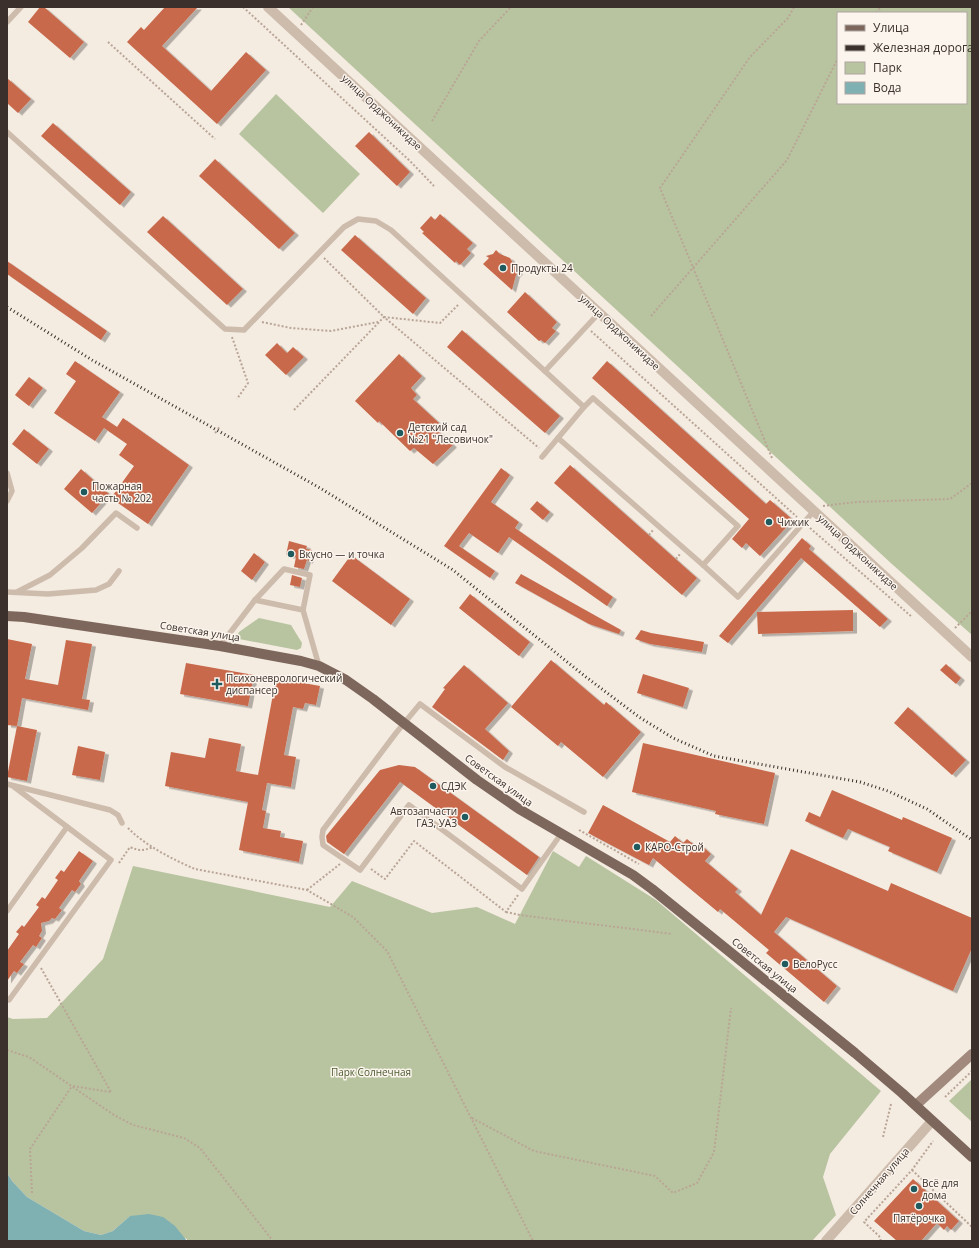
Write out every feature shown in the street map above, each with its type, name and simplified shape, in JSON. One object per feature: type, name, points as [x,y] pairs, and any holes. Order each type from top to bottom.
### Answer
[{"type":"main road","name":"Советская улица","points":[[7,616],[24,617],[220,646],[301,661],[319,666],[346,680],[404,722],[476,780],[518,810],[633,875],[652,889],[835,1037],[916,1106],[972,1157]]},
{"type":"main road","points":[[916,1106],[972,1054]]},
{"type":"street","name":"улица Орджоникидзе","points":[[268,7],[972,657]]},
{"type":"street","name":"Солнечная улица","points":[[826,1241],[932,1121]]},
{"type":"lane","points":[[7,22],[21,7]]},
{"type":"lane","points":[[7,132],[225,329],[244,330],[344,228],[358,218],[376,221],[391,230],[584,407]]},
{"type":"lane","points":[[545,371],[599,313]]},
{"type":"lane","points":[[543,455],[593,398],[738,526],[703,565]]},
{"type":"lane","points":[[558,438],[738,597],[803,523],[812,510]]},
{"type":"lane","points":[[7,473],[12,491],[7,501]]},
{"type":"lane","points":[[17,592],[50,575],[82,548],[116,513],[137,528]]},
{"type":"lane","points":[[220,646],[255,600],[284,569],[310,575],[303,610],[319,666]]},
{"type":"lane","points":[[7,592],[48,594],[96,590],[109,584],[119,571]]},
{"type":"lane","points":[[255,600],[303,610]]},
{"type":"lane","points":[[561,834],[522,889],[409,805],[360,870],[323,845],[322,838],[323,830],[404,722],[420,704],[505,766],[584,812]]},
{"type":"lane","points":[[10,785],[110,810],[118,815],[122,823]]},
{"type":"lane","points":[[7,999],[9,1000],[112,860],[10,785]]},
{"type":"lane","points":[[7,911],[67,826]]},
{"type":"path","points":[[243,7],[410,161],[434,186]]},
{"type":"path","points":[[307,7],[310,10]]},
{"type":"path","points":[[296,32],[313,7]]},
{"type":"path","points":[[432,121],[479,41],[511,7]]},
{"type":"path","points":[[774,461],[660,188],[750,57],[788,18],[794,7]]},
{"type":"path","points":[[108,42],[215,139]]},
{"type":"path","points":[[651,316],[787,160],[837,60]]},
{"type":"path","points":[[319,253],[384,317],[543,455]]},
{"type":"path","points":[[384,317],[440,324],[465,298]]},
{"type":"path","points":[[294,410],[384,317]]},
{"type":"path","points":[[253,321],[291,328],[331,330],[379,322]]},
{"type":"path","points":[[587,327],[803,523],[917,622]]},
{"type":"path","points":[[230,329],[248,383],[237,399]]},
{"type":"path","points":[[812,510],[856,502],[950,499],[972,483]]},
{"type":"path","points":[[948,636],[972,611]]},
{"type":"path","points":[[513,791],[536,806]]},
{"type":"path","points":[[122,823],[152,847],[195,869],[307,890],[352,917],[387,951],[533,1241]]},
{"type":"path","points":[[572,827],[639,864]]},
{"type":"path","points":[[364,864],[385,879],[414,841],[506,912],[672,934]]},
{"type":"path","points":[[112,860],[118,864],[130,847],[139,851],[145,851],[152,847]]},
{"type":"path","points":[[307,890],[345,860]]},
{"type":"path","points":[[506,912],[522,889]]},
{"type":"path","points":[[38,961],[111,1092],[72,1086]]},
{"type":"path","points":[[471,1118],[534,1151],[655,1176],[673,1193],[697,1183],[714,1152],[731,1008]]},
{"type":"path","points":[[7,1050],[29,1057],[114,1115],[133,1125],[184,1138],[200,1148],[273,1241]]},
{"type":"path","points":[[945,1096],[972,1071]]},
{"type":"path","points":[[32,1192],[30,1149],[72,1086]]},
{"type":"path","points":[[883,1137],[891,1104]]},
{"type":"path","points":[[881,1241],[879,1236],[864,1222],[912,1170],[933,1141]]},
{"type":"path","points":[[912,1170],[972,1227]]},
{"type":"green space","points":[[288,7],[972,7],[972,635],[893,565]]},
{"type":"green space","points":[[276,94],[360,174],[323,213],[239,134]]},
{"type":"green space","points":[[259,618],[291,625],[302,643],[301,648],[297,650],[239,639],[239,632]]},
{"type":"green space","name":"Парк Солнечная","points":[[553,851],[579,867],[586,856],[656,900],[881,1091],[830,1154],[823,1177],[836,1215],[812,1241],[187,1241],[187,1239],[130,1216],[113,1231],[101,1235],[84,1231],[27,1197],[12,1181],[7,1173],[7,1017],[13,1019],[47,1018],[103,959],[133,866],[330,907],[352,881],[432,913],[477,907],[515,924]]},
{"type":"green space","points":[[972,1079],[972,1122],[949,1101]]},
{"type":"water","points":[[7,1173],[12,1181],[27,1197],[84,1231],[101,1235],[113,1231],[130,1216],[149,1214],[163,1217],[175,1226],[187,1241],[7,1241]]},
{"type":"building","points":[[40,7],[44,7],[84,42],[70,58],[28,22]]},
{"type":"building","points":[[165,7],[198,7],[162,46],[211,91],[246,52],[266,70],[217,124],[127,42],[141,27],[144,30]]},
{"type":"building","points":[[7,78],[31,99],[18,113],[7,103]]},
{"type":"building","points":[[53,123],[131,192],[120,205],[41,136]]},
{"type":"building","points":[[369,132],[410,172],[397,186],[355,146]]},
{"type":"building","points":[[215,159],[295,233],[279,249],[199,176]]},
{"type":"building","points":[[440,214],[473,243],[467,249],[471,253],[460,265],[456,261],[455,263],[422,233],[424,232],[420,228],[431,216],[435,220]]},
{"type":"building","points":[[163,216],[243,289],[227,305],[147,232]]},
{"type":"building","points":[[355,235],[426,298],[413,314],[341,250]]},
{"type":"building","points":[[496,250],[500,254],[510,258],[519,272],[516,275],[512,290],[483,264],[489,258],[486,256],[493,254]]},
{"type":"building","points":[[7,261],[107,331],[101,340],[7,274]]},
{"type":"building","points":[[525,292],[557,322],[552,328],[556,331],[545,343],[541,340],[539,341],[507,312]]},
{"type":"building","points":[[462,330],[560,416],[545,433],[447,347]]},
{"type":"building","points":[[277,343],[287,353],[293,347],[304,357],[286,375],[265,355]]},
{"type":"building","points":[[399,354],[422,376],[411,388],[417,395],[413,399],[439,423],[434,427],[453,445],[433,464],[414,448],[410,451],[379,421],[378,423],[355,401]]},
{"type":"building","points":[[75,361],[120,392],[102,417],[117,427],[123,418],[189,465],[148,524],[111,498],[134,466],[119,455],[127,444],[104,428],[95,441],[54,413],[76,381],[66,374]]},
{"type":"building","points":[[607,361],[766,504],[770,500],[793,520],[760,556],[746,543],[742,548],[732,539],[749,519],[592,378]]},
{"type":"building","points":[[29,377],[43,388],[29,406],[15,395]]},
{"type":"building","points":[[24,429],[49,449],[37,464],[12,444]]},
{"type":"building","points":[[570,465],[697,578],[682,595],[554,483]]},
{"type":"building","points":[[501,468],[510,475],[491,502],[519,522],[515,528],[613,597],[607,606],[509,537],[498,553],[469,533],[459,546],[495,571],[490,578],[444,546]]},
{"type":"building","points":[[81,469],[109,494],[92,513],[64,489]]},
{"type":"building","points":[[537,501],[550,512],[543,520],[530,509]]},
{"type":"building","points":[[802,538],[811,546],[809,549],[888,619],[880,627],[801,558],[728,643],[719,636]]},
{"type":"building","points":[[289,541],[307,546],[306,549],[312,550],[309,561],[307,560],[304,569],[294,567],[296,557],[286,555]]},
{"type":"building","points":[[254,553],[265,562],[252,580],[241,571]]},
{"type":"building","points":[[351,555],[410,599],[391,625],[332,581]]},
{"type":"building","points":[[521,574],[621,630],[619,634],[589,624],[515,583]]},
{"type":"building","points":[[292,575],[302,578],[300,587],[290,585]]},
{"type":"building","points":[[470,594],[530,642],[519,656],[459,608]]},
{"type":"building","points":[[853,610],[853,631],[758,634],[757,612]]},
{"type":"building","points":[[641,630],[704,642],[702,652],[650,644],[635,639]]},
{"type":"building","points":[[7,639],[32,644],[25,679],[58,685],[66,640],[92,644],[82,699],[90,700],[88,710],[22,698],[17,726],[7,725]]},
{"type":"building","points":[[551,660],[604,705],[606,702],[641,732],[603,777],[561,742],[558,746],[511,707]]},
{"type":"building","name":"Психоневрологический диспансер","points":[[186,663],[254,675],[248,706],[180,694]]},
{"type":"building","points":[[946,664],[961,678],[956,684],[940,670]]},
{"type":"building","points":[[464,665],[508,703],[485,729],[509,751],[503,760],[432,707],[445,689],[443,688]]},
{"type":"building","points":[[643,674],[689,688],[683,707],[637,693]]},
{"type":"building","points":[[276,678],[320,686],[316,705],[305,703],[303,709],[293,707],[284,755],[296,757],[291,787],[267,783],[262,810],[266,811],[263,828],[281,831],[280,837],[303,841],[299,862],[239,850],[248,802],[165,786],[171,752],[205,758],[209,738],[241,744],[236,771],[258,775]]},
{"type":"building","points":[[908,707],[966,760],[952,775],[894,723]]},
{"type":"building","points":[[17,726],[37,730],[27,781],[7,777]]},
{"type":"building","points":[[643,743],[775,773],[764,824],[715,814],[716,811],[632,792]]},
{"type":"building","points":[[78,746],[105,752],[100,780],[72,775]]},
{"type":"building","points":[[399,765],[415,767],[539,857],[527,875],[400,782],[344,854],[327,842],[326,836],[380,770]]},
{"type":"building","points":[[832,790],[902,820],[903,817],[952,838],[937,872],[888,851],[890,847],[848,829],[843,838],[805,821],[809,812],[820,817]]},
{"type":"building","points":[[603,805],[670,842],[675,836],[683,843],[687,839],[698,848],[701,845],[711,854],[705,861],[738,889],[735,892],[761,915],[791,849],[888,891],[891,883],[972,918],[972,948],[953,991],[786,917],[774,932],[837,986],[824,1002],[766,953],[769,950],[720,909],[718,912],[653,858],[649,865],[588,833]]},
{"type":"building","points":[[79,851],[93,861],[79,881],[81,884],[75,892],[72,890],[59,908],[62,910],[55,919],[52,918],[49,921],[41,923],[42,931],[39,936],[42,938],[36,947],[33,945],[20,962],[24,964],[17,973],[14,971],[7,981],[7,951],[19,934],[16,932],[22,925],[24,927],[39,907],[36,905],[42,897],[45,899],[58,880],[55,878],[61,870],[64,872]]},
{"type":"building","points":[[913,1179],[959,1221],[951,1230],[947,1226],[944,1230],[937,1223],[921,1241],[897,1241],[874,1221]]},
{"type":"railway","points":[[7,307],[92,360],[320,488],[453,570],[586,677],[639,717],[673,738],[714,756],[860,782],[888,791],[927,809],[972,840]]},
{"type":"place","name":"Продукты 24","points":[[503,268]]},
{"type":"place","name":"Детский сад №21 \"Лесовичок\"","points":[[400,433]]},
{"type":"place","name":"Пожарная часть № 202","points":[[84,492]]},
{"type":"place","name":"Чижик","points":[[769,522]]},
{"type":"place","name":"Вкусно — и точка","points":[[291,554]]},
{"type":"place","name":"Психоневрологический диспансер","points":[[217,684]]},
{"type":"place","name":"СДЭК","points":[[433,786]]},
{"type":"place","name":"Автозапчасти ГАЗ, УАЗ","points":[[465,817]]},
{"type":"place","name":"КАРО-Строй","points":[[637,847]]},
{"type":"place","name":"ВелоРусс","points":[[785,964]]},
{"type":"place","name":"Всё для дома","points":[[914,1189]]},
{"type":"place","name":"Пятёрочка","points":[[919,1206]]}]
